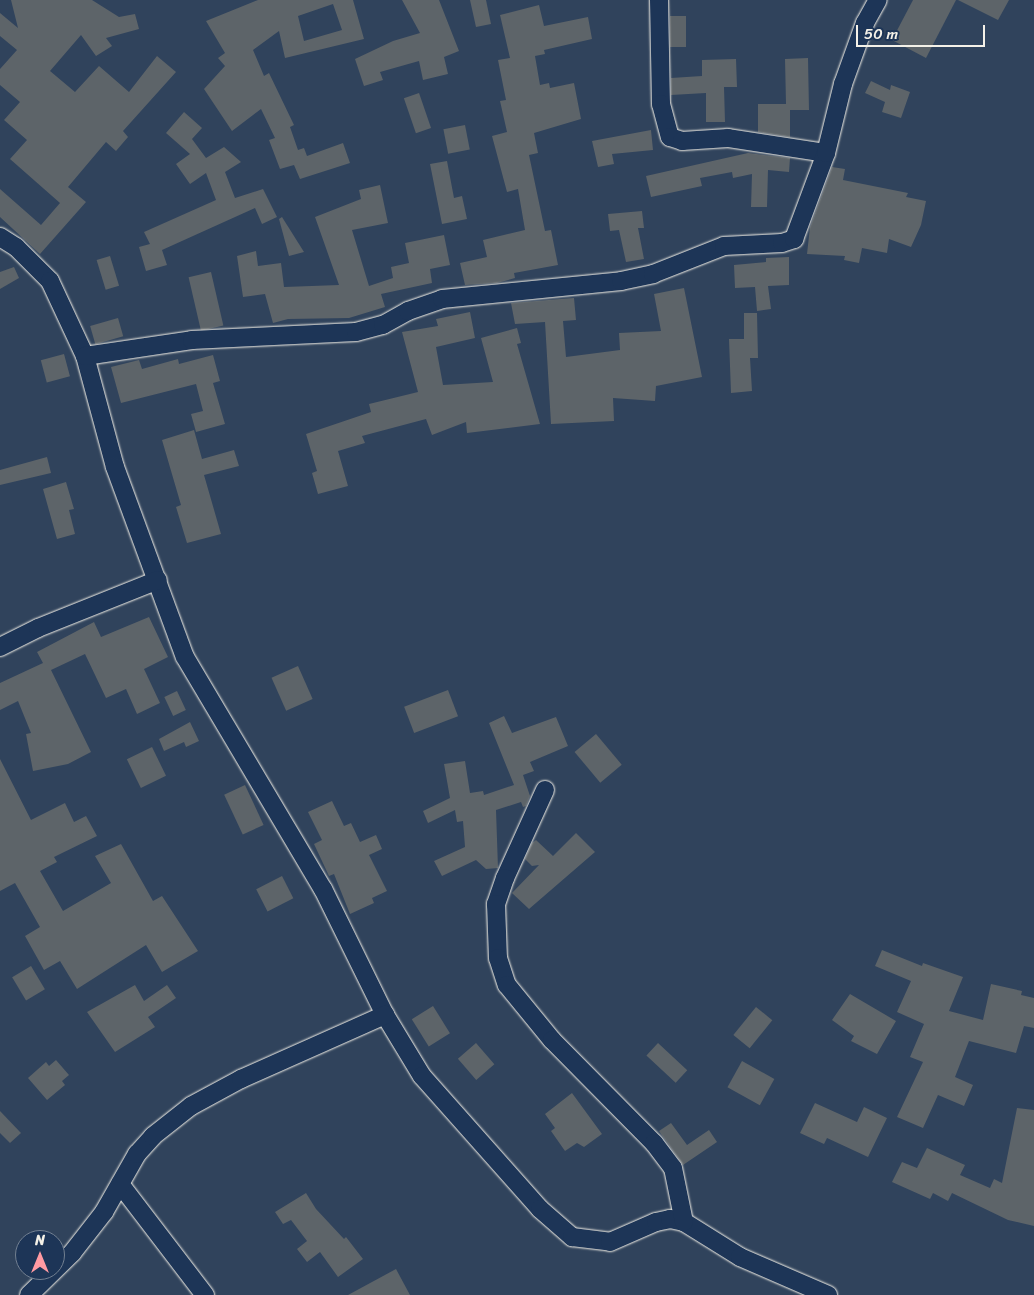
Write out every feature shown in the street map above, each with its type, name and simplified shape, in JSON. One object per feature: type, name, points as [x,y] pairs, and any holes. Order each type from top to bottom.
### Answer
[{"type":"street","points":[[659,0],[661,104],[670,137],[682,141],[728,138],[826,153]]},
{"type":"street","points":[[85,356],[192,340],[356,332],[383,325],[408,311],[442,299],[621,281],[653,274],[724,246],[782,243],[794,239],[826,153],[843,84],[865,23],[878,0]]},
{"type":"street","points":[[0,237],[16,247],[50,281],[85,356],[115,467],[185,656],[323,889],[385,1016],[422,1076],[540,1209],[572,1237],[610,1242],[656,1222],[670,1219],[684,1222],[740,1256],[828,1295]]},
{"type":"street","points":[[0,647],[38,628],[158,580]]},
{"type":"street","points":[[545,790],[504,878],[496,904],[498,958],[507,985],[552,1040],[654,1143],[673,1168],[684,1222]]},
{"type":"street","points":[[29,1295],[72,1253],[120,1184],[137,1154],[153,1136],[191,1106],[241,1079],[385,1016]]},
{"type":"street","points":[[120,1184],[205,1295]]},
{"type":"building","points":[[11,0],[92,0],[119,17],[135,14],[139,29],[106,38],[112,46],[96,56],[81,35],[50,71],[75,92],[99,66],[129,92],[157,56],[176,72],[123,131],[128,137],[116,151],[106,142],[68,187],[86,202],[40,254],[0,217],[0,189],[41,225],[60,203],[10,159],[27,140],[4,120],[20,102],[0,85],[0,69],[17,50],[0,36],[0,13],[18,28]]},
{"type":"building","points":[[258,0],[353,0],[364,39],[285,58],[279,31],[253,50],[264,76],[269,73],[294,125],[290,127],[298,150],[304,148],[307,156],[343,143],[350,163],[300,179],[294,165],[280,169],[269,140],[275,138],[261,109],[232,131],[204,89],[225,66],[218,58],[225,53],[206,21]],"holes":[[[333,4],[342,30],[304,41],[298,16]]]},
{"type":"building","points":[[402,0],[439,0],[459,51],[444,57],[448,74],[423,80],[419,61],[380,72],[383,80],[364,86],[355,59],[393,41],[420,33]]},
{"type":"building","points":[[470,0],[486,0],[491,24],[476,27]]},
{"type":"building","points":[[913,0],[956,0],[926,58],[892,40]]},
{"type":"building","points":[[958,0],[1009,0],[998,20]]},
{"type":"building","points":[[539,5],[544,26],[588,17],[592,39],[544,50],[545,54],[535,56],[540,85],[549,83],[550,88],[574,83],[581,119],[534,133],[538,153],[529,155],[545,231],[551,230],[558,265],[514,273],[515,278],[497,283],[465,285],[460,263],[487,257],[483,240],[525,230],[518,189],[507,192],[492,136],[507,132],[500,101],[506,100],[498,60],[510,58],[500,15]]},
{"type":"building","points":[[670,16],[686,16],[686,47],[670,47]]},
{"type":"building","points":[[808,58],[809,110],[790,110],[790,137],[758,132],[758,104],[786,104],[785,59]]},
{"type":"building","points":[[736,59],[737,87],[724,87],[725,122],[706,122],[706,93],[671,95],[671,78],[702,76],[702,60]]},
{"type":"building","points":[[871,81],[890,90],[891,85],[910,92],[901,118],[882,112],[885,102],[865,93]]},
{"type":"building","points":[[419,93],[431,128],[416,133],[404,98]]},
{"type":"building","points":[[184,112],[202,128],[192,139],[206,158],[224,147],[241,162],[225,172],[235,198],[263,189],[277,217],[262,224],[255,208],[162,250],[167,265],[146,271],[139,247],[150,244],[144,232],[216,200],[206,173],[190,184],[176,164],[190,154],[166,133]]},
{"type":"building","points":[[465,125],[470,150],[448,154],[443,129]]},
{"type":"building","points":[[651,130],[653,150],[612,154],[614,164],[598,167],[592,141]]},
{"type":"building","points":[[748,153],[790,158],[789,172],[768,170],[767,207],[751,207],[752,174],[733,178],[732,172],[700,178],[702,186],[651,197],[646,176]]},
{"type":"building","points":[[447,161],[454,198],[462,196],[467,219],[442,224],[430,164]]},
{"type":"building","points":[[832,167],[845,169],[843,180],[908,193],[906,197],[926,201],[921,225],[911,247],[889,239],[887,253],[862,248],[859,263],[844,260],[845,256],[807,254],[810,227]]},
{"type":"building","points":[[380,185],[388,223],[352,230],[369,286],[393,278],[391,267],[409,263],[405,243],[444,235],[450,265],[430,269],[432,283],[381,294],[385,307],[349,318],[288,319],[273,323],[265,294],[243,297],[237,256],[256,251],[258,266],[281,263],[284,287],[339,285],[315,217],[361,199],[359,190]]},
{"type":"building","points":[[642,211],[644,228],[638,228],[644,259],[626,262],[619,230],[610,231],[608,214]]},
{"type":"building","points":[[282,217],[304,252],[289,256],[279,219]]},
{"type":"building","points":[[110,256],[119,286],[106,290],[97,260]]},
{"type":"building","points":[[789,257],[789,285],[768,286],[771,309],[757,311],[755,287],[735,288],[734,265],[766,262],[766,258]]},
{"type":"building","points":[[14,267],[19,278],[0,289],[0,272]]},
{"type":"building","points":[[211,272],[223,326],[201,331],[189,277]]},
{"type":"building","points":[[684,288],[702,377],[656,386],[655,401],[613,398],[614,421],[551,424],[545,322],[515,324],[511,303],[574,298],[576,320],[563,321],[566,357],[620,350],[619,333],[661,331],[654,294]]},
{"type":"building","points":[[470,312],[475,338],[436,347],[443,385],[493,382],[481,338],[517,328],[521,343],[517,344],[540,424],[467,433],[466,422],[432,435],[426,419],[362,436],[365,443],[338,451],[348,486],[318,494],[312,473],[317,471],[306,434],[371,412],[369,404],[418,392],[402,332],[438,326],[436,319]]},
{"type":"building","points":[[744,313],[757,313],[758,358],[750,358],[752,391],[731,393],[729,339],[744,339]]},
{"type":"building","points":[[118,318],[123,336],[95,344],[90,326]]},
{"type":"building","points":[[64,354],[70,376],[47,382],[41,360]]},
{"type":"building","points":[[213,355],[220,381],[213,383],[225,424],[196,432],[191,414],[203,411],[196,384],[121,403],[111,367],[139,360],[142,369],[178,359],[179,364]]},
{"type":"building","points":[[194,430],[202,459],[234,450],[239,466],[204,475],[221,534],[187,543],[176,507],[181,505],[162,440]]},
{"type":"building","points":[[47,457],[51,473],[0,485],[0,470]]},
{"type":"building","points":[[66,482],[74,509],[69,510],[75,534],[57,539],[43,489]]},
{"type":"building","points":[[149,617],[168,657],[144,669],[160,703],[137,714],[126,689],[106,698],[85,654],[51,670],[91,752],[68,764],[33,771],[26,734],[31,733],[18,701],[0,710],[0,683],[43,663],[37,652],[94,622],[101,637]]},
{"type":"building","points":[[298,666],[313,699],[286,711],[272,678]]},
{"type":"building","points":[[448,690],[458,716],[414,733],[404,707]]},
{"type":"building","points":[[177,691],[186,710],[173,716],[164,697]]},
{"type":"building","points":[[504,716],[512,733],[556,717],[568,746],[530,762],[534,771],[523,775],[530,796],[526,806],[523,807],[521,802],[496,810],[498,868],[486,869],[476,860],[442,876],[434,861],[465,847],[463,821],[457,822],[455,810],[428,823],[423,811],[450,798],[444,764],[465,761],[470,793],[483,791],[484,795],[514,785],[489,723]]},
{"type":"building","points":[[190,722],[199,741],[186,747],[184,742],[164,751],[159,739]]},
{"type":"building","points":[[596,734],[622,765],[600,783],[575,752]]},
{"type":"building","points":[[152,747],[166,776],[141,788],[127,759]]},
{"type":"building","points":[[0,759],[31,820],[65,803],[74,822],[86,816],[97,836],[54,857],[57,862],[40,871],[63,911],[111,883],[95,856],[121,844],[153,901],[162,896],[198,951],[162,972],[146,945],[77,989],[60,961],[44,970],[25,936],[40,927],[15,883],[0,891]]},
{"type":"building","points":[[245,785],[264,825],[243,835],[224,795]]},
{"type":"building","points":[[332,801],[344,826],[351,823],[360,842],[376,835],[382,849],[369,855],[387,891],[372,898],[374,903],[350,914],[334,874],[329,876],[314,844],[322,840],[308,812]]},
{"type":"building","points":[[576,833],[595,852],[529,909],[512,893],[539,865],[532,866],[525,859],[532,843],[536,840],[553,856]]},
{"type":"building","points":[[282,876],[293,898],[268,911],[256,889]]},
{"type":"building","points":[[882,950],[922,966],[923,963],[963,977],[949,1011],[983,1020],[991,984],[1022,991],[1021,995],[1034,998],[1034,1028],[1024,1026],[1016,1053],[969,1041],[955,1077],[973,1085],[964,1106],[938,1095],[923,1128],[897,1117],[923,1062],[910,1057],[924,1024],[897,1012],[911,981],[875,966]]},
{"type":"building","points":[[31,966],[45,989],[26,1000],[12,977]]},
{"type":"building","points":[[135,985],[144,1001],[167,985],[176,998],[148,1017],[155,1027],[115,1052],[87,1012]]},
{"type":"building","points":[[850,994],[896,1021],[877,1054],[851,1041],[854,1036],[832,1020]]},
{"type":"building","points":[[433,1006],[450,1033],[429,1046],[412,1019]]},
{"type":"building","points":[[756,1007],[772,1020],[750,1048],[733,1035]]},
{"type":"building","points":[[476,1043],[494,1064],[476,1080],[458,1059]]},
{"type":"building","points":[[658,1043],[687,1070],[676,1083],[646,1055]]},
{"type":"building","points":[[56,1060],[69,1075],[62,1081],[65,1085],[47,1100],[28,1078],[46,1062],[49,1066]]},
{"type":"building","points":[[742,1061],[774,1079],[760,1105],[727,1087]]},
{"type":"building","points":[[572,1093],[602,1134],[584,1147],[577,1143],[565,1151],[551,1131],[555,1128],[545,1114]]},
{"type":"building","points":[[815,1103],[857,1122],[864,1107],[887,1118],[868,1157],[827,1138],[824,1144],[800,1133]]},
{"type":"building","points":[[1017,1108],[1034,1110],[1034,1226],[1008,1220],[952,1193],[948,1201],[933,1193],[930,1199],[892,1182],[902,1162],[917,1168],[927,1148],[965,1165],[960,1175],[990,1188],[994,1179],[1002,1183]]},
{"type":"building","points":[[0,1111],[21,1133],[10,1143],[0,1133]]},
{"type":"building","points":[[671,1123],[687,1145],[709,1130],[717,1142],[683,1165],[659,1131]]},
{"type":"building","points":[[306,1193],[316,1209],[344,1239],[346,1237],[363,1259],[338,1277],[320,1252],[307,1262],[297,1249],[307,1241],[291,1220],[283,1224],[275,1212]]},
{"type":"building","points":[[396,1269],[410,1295],[348,1295]]}]
